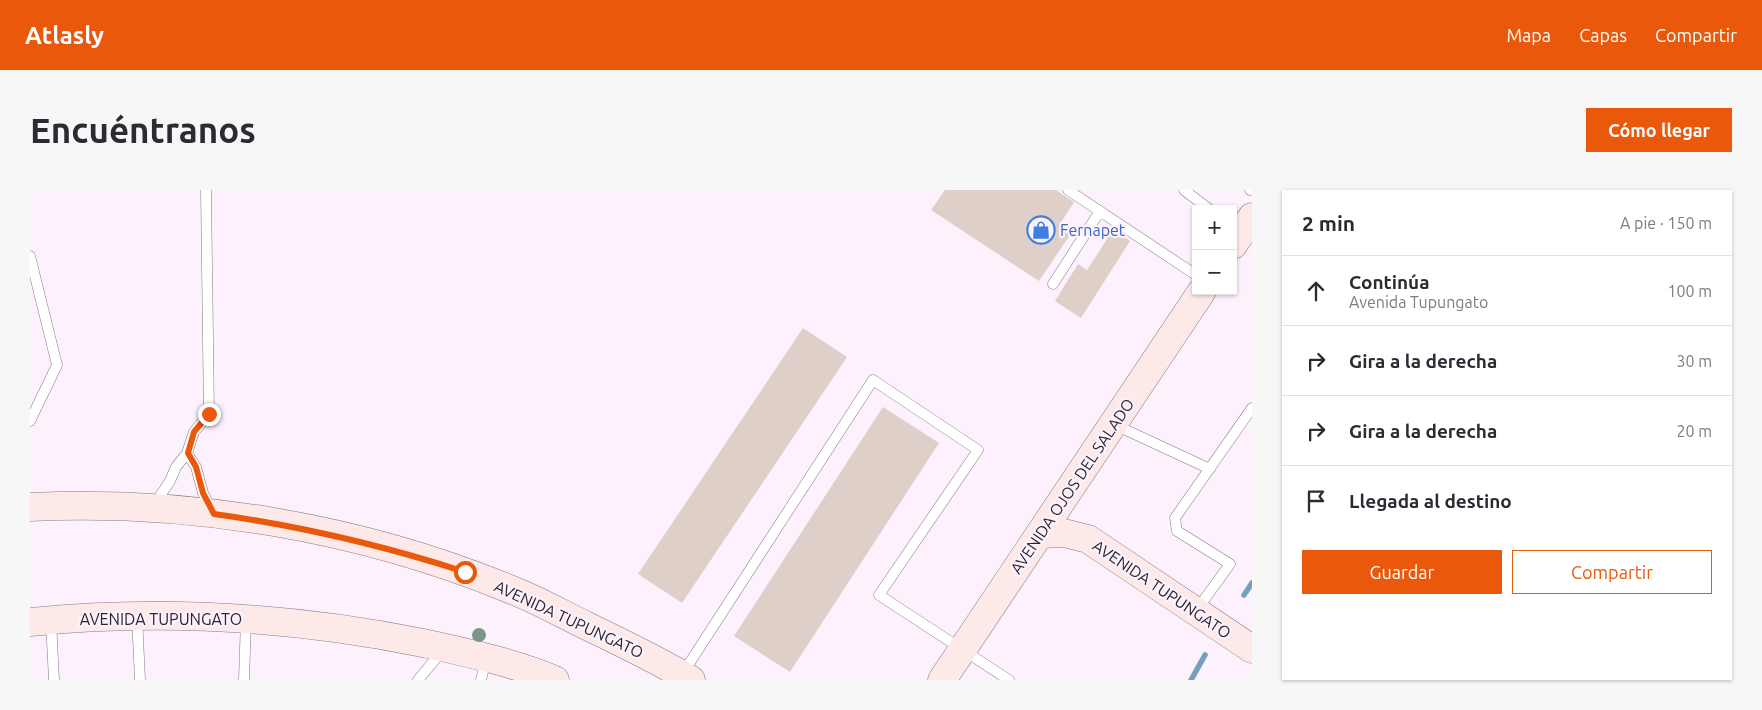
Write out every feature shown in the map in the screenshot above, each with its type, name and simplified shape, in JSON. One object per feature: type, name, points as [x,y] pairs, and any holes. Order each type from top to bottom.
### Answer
[{"type":"street","name":"AVENIDA OJOS DEL SALADO","points":[[942,680],[1199,295]]},
{"type":"street","name":"AVENIDA TUPUNGATO","points":[[30,507],[98,506],[151,508],[214,514],[274,523],[358,540],[416,556],[513,590],[687,677]]},
{"type":"street","name":"AVENIDA TUPUNGATO","points":[[1040,534],[1064,533],[1088,539],[1196,611],[1250,644]]},
{"type":"street","name":"AVENIDA TUPUNGATO","points":[[41,621],[137,616],[246,618],[346,630],[445,648],[484,669],[555,680]]},
{"type":"lane","points":[[151,508],[161,497],[176,467],[188,453],[194,432],[209,414],[206,190]]},
{"type":"lane","points":[[1068,190],[1192,272]]},
{"type":"lane","points":[[1184,190],[1204,205]]},
{"type":"lane","points":[[1052,284],[1100,211]]},
{"type":"lane","points":[[30,256],[57,365],[30,421]]},
{"type":"lane","points":[[687,677],[873,380],[978,450],[879,595],[1009,680]]},
{"type":"lane","points":[[1196,611],[1230,564],[1177,531],[1175,518],[1252,408]]},
{"type":"lane","points":[[1113,424],[1210,469]]},
{"type":"lane","points":[[188,453],[196,467],[203,493],[214,514]]},
{"type":"lane","points":[[137,616],[140,680]]},
{"type":"lane","points":[[244,680],[246,618]]},
{"type":"lane","points":[[41,621],[54,680]]},
{"type":"lane","points":[[418,680],[445,648]]},
{"type":"building","points":[[945,190],[1056,190],[1074,202],[1060,224],[1072,232],[1039,281],[931,210]]},
{"type":"building","points":[[1113,230],[1130,241],[1081,318],[1055,301],[1078,264],[1087,270]]},
{"type":"building","points":[[803,328],[847,357],[682,603],[638,574]]},
{"type":"building","points":[[883,407],[939,443],[790,672],[734,636]]},
{"type":"waterway","points":[[1244,595],[1252,583]]},
{"type":"waterway","points":[[1191,680],[1205,655]]},
{"type":"place","name":"Fernapet","points":[[1041,230]]},
{"type":"route","points":[[209,414],[194,432],[188,453],[196,467],[203,493],[214,514],[265,521],[366,542],[465,572]]}]
